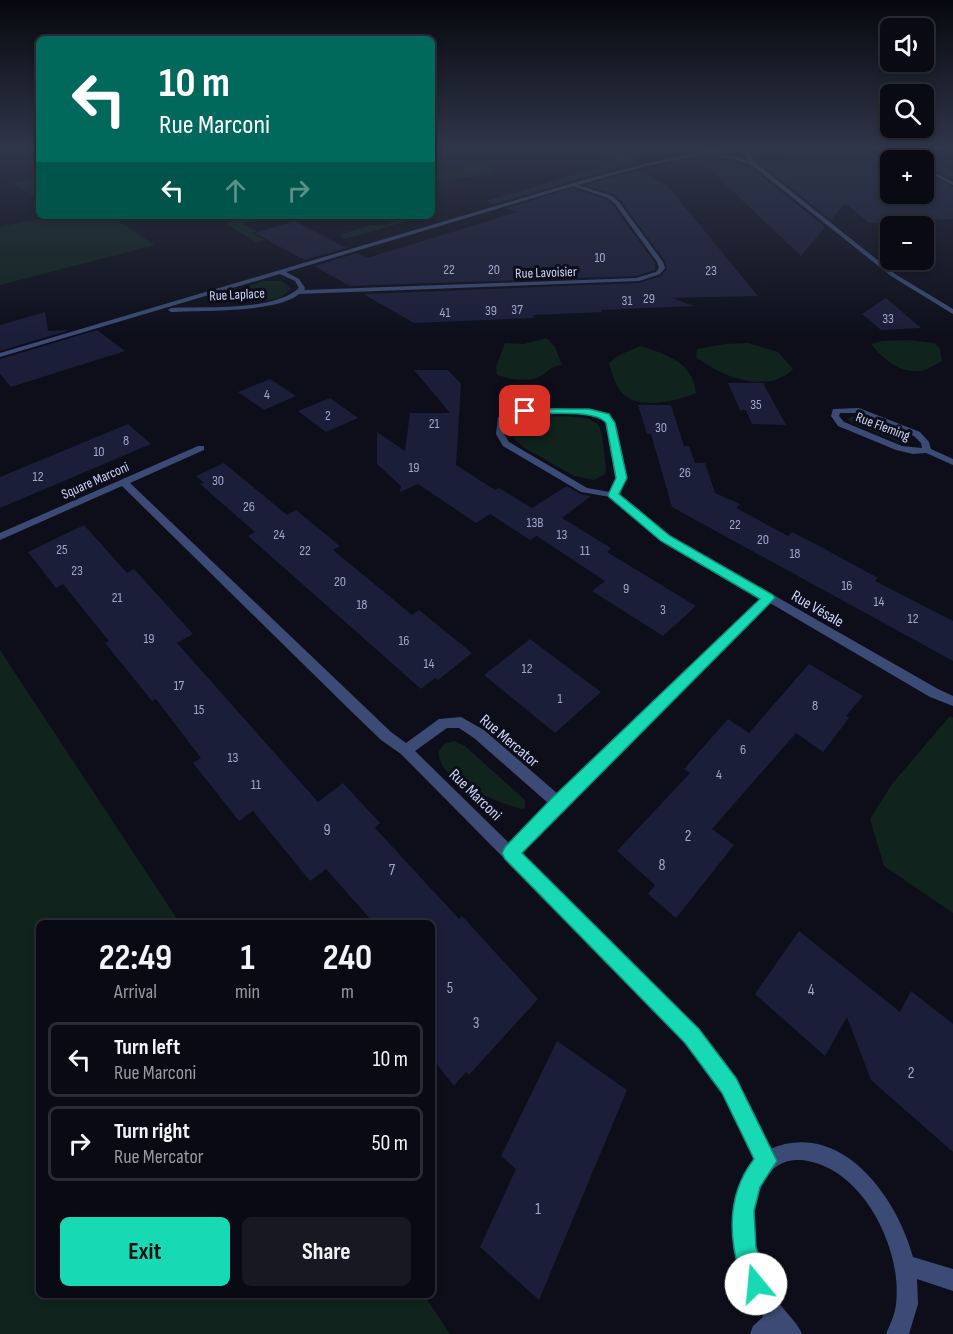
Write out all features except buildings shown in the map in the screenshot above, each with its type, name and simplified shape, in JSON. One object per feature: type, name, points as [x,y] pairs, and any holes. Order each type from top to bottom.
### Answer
[{"type":"street","name":"Rue Laplace","points":[[0,355],[483,211]]},
{"type":"street","name":"Rue Lavoisier","points":[[299,292],[637,280],[658,273],[662,268],[660,262],[622,211]]},
{"type":"street","points":[[813,211],[893,275],[953,312]]},
{"type":"street","name":"Rue Laplace","points":[[141,313],[254,306],[283,301],[299,292],[301,284],[281,272]]},
{"type":"street","points":[[240,284],[236,287],[233,297],[254,306]]},
{"type":"street","name":"Rue Fleming","points":[[927,450],[925,442],[917,434],[859,410],[836,411],[835,417],[841,424],[899,448],[913,451],[927,450],[953,462]]},
{"type":"street","name":"Rue Vésale","points":[[613,495],[621,478],[611,423],[606,416],[589,412],[525,411],[501,419],[500,434],[506,444],[584,490],[613,495],[666,538],[934,693],[953,701]]},
{"type":"street","name":"Square Marconi","points":[[0,537],[201,448]]},
{"type":"street","name":"Rue Marconi","points":[[124,483],[372,723],[406,750],[692,1036],[729,1085],[766,1161]]},
{"type":"street","points":[[510,853],[558,803],[769,598]]},
{"type":"street","name":"Rue Mercator","points":[[406,750],[444,723],[461,722],[479,734],[558,803]]},
{"type":"street","points":[[776,1329],[756,1284],[744,1247],[743,1211],[750,1182],[766,1161],[786,1152],[808,1151],[833,1159],[849,1171],[878,1201],[895,1232],[905,1265],[908,1300],[897,1334]]},
{"type":"street","points":[[905,1265],[953,1280]]},
{"type":"green space","points":[[38,219],[115,219],[155,245],[0,285],[0,227]]},
{"type":"green space","points":[[235,219],[262,219],[242,224],[256,231],[252,233],[265,240],[257,243],[227,224]]},
{"type":"green space","points":[[404,219],[415,219],[345,239],[339,235],[371,225],[380,226]]},
{"type":"green space","points":[[262,281],[282,281],[291,288],[276,299],[262,301],[244,296],[244,288]]},
{"type":"green space","points":[[547,338],[555,347],[562,365],[554,367],[541,376],[525,380],[497,375],[496,367],[505,343],[524,344]]},
{"type":"green space","points":[[907,340],[935,343],[940,349],[942,361],[923,370],[905,370],[886,360],[871,344]]},
{"type":"green space","points":[[748,343],[778,352],[793,369],[783,377],[758,382],[718,371],[696,357],[697,349]]},
{"type":"green space","points":[[640,346],[677,361],[690,374],[696,393],[679,399],[648,403],[629,399],[623,394],[616,383],[609,363],[617,356]]},
{"type":"green space","points":[[853,416],[904,436],[909,441],[899,442],[852,423],[848,419]]},
{"type":"green space","points":[[526,417],[577,417],[595,422],[602,436],[605,474],[594,480],[574,476],[523,447],[509,428],[512,421]]},
{"type":"green space","points":[[0,650],[178,920],[36,920],[36,1298],[426,1298],[450,1334],[0,1334]]},
{"type":"green space","points":[[950,716],[953,718],[953,913],[884,866],[870,819],[892,784]]},
{"type":"green space","points":[[454,741],[465,746],[525,800],[525,808],[512,806],[485,796],[447,772],[441,762],[439,751],[444,744]]},
{"type":"route","points":[[525,411],[589,412],[606,416],[611,423],[621,478],[613,495],[666,538],[769,598],[558,803],[510,853],[692,1036],[729,1085],[766,1161],[750,1182],[743,1211],[744,1247],[756,1284]]}]
